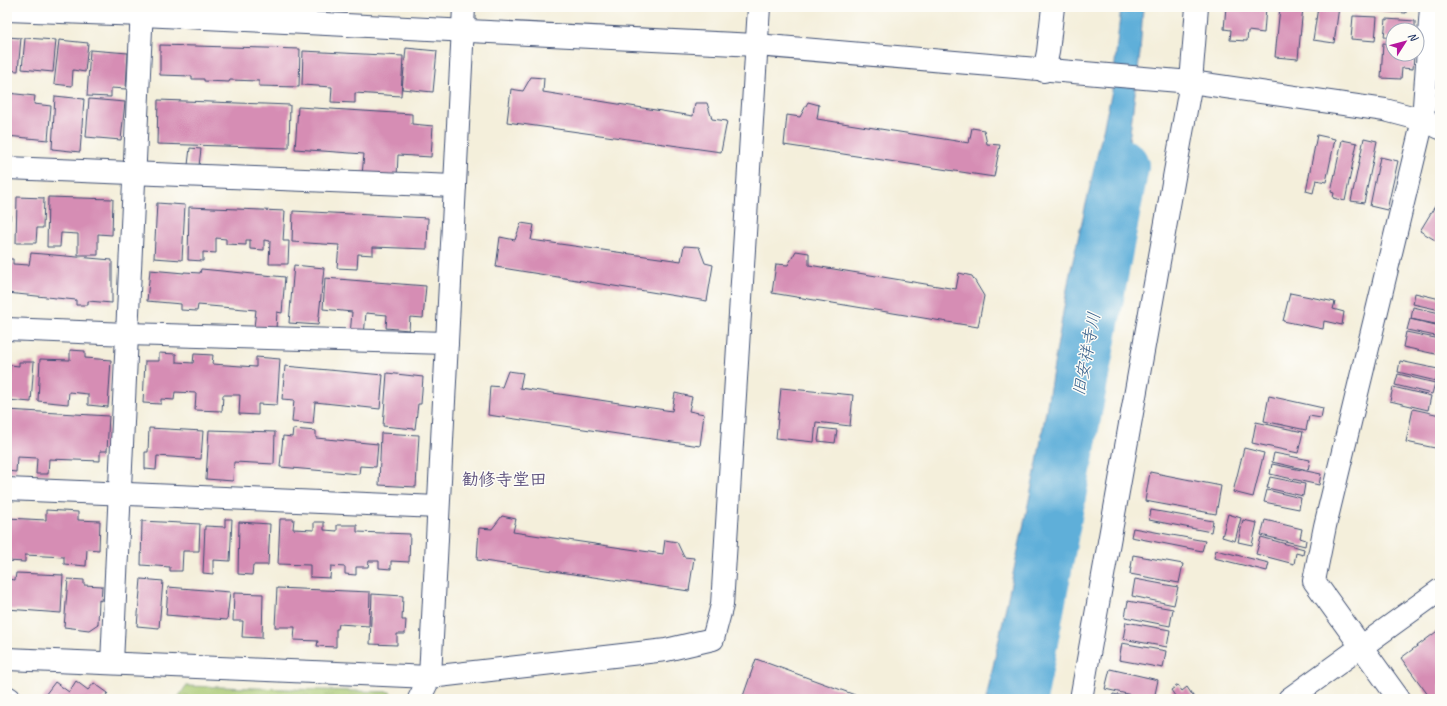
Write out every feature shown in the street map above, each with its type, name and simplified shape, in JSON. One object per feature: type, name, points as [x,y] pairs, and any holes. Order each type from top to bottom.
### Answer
[{"type":"street","points":[[418,699],[430,677],[464,7]]},
{"type":"street","points":[[7,659],[430,677],[666,650],[713,639],[722,605],[758,7]]},
{"type":"street","points":[[1044,70],[1048,52],[1053,7]]},
{"type":"street","points":[[1082,699],[1191,82],[1197,7]]},
{"type":"street","points":[[1399,699],[1314,581],[1325,526],[1432,124],[1431,7]]},
{"type":"street","points":[[7,10],[142,11],[463,30],[756,45],[1191,82],[1385,110],[1432,124]]},
{"type":"street","points":[[112,663],[142,11]]},
{"type":"street","points":[[7,168],[455,186]]},
{"type":"street","points":[[7,329],[447,343]]},
{"type":"street","points":[[7,489],[438,507]]},
{"type":"street","points":[[1289,699],[1440,590]]},
{"type":"green space","points":[[186,686],[390,692],[396,699],[177,699]]},
{"type":"water","points":[[1121,7],[1143,7],[1140,53],[1120,213],[1088,286],[1078,398],[1058,446],[1043,513],[1009,699],[986,699],[1037,463],[1069,278],[1112,91]]},
{"type":"building","points":[[1226,7],[1266,7],[1264,33],[1248,31],[1247,41],[1230,40],[1231,30],[1224,29]]},
{"type":"building","points":[[1280,7],[1303,7],[1298,59],[1275,57]]},
{"type":"building","points":[[1318,7],[1339,7],[1334,43],[1313,40]]},
{"type":"building","points":[[1353,7],[1406,7],[1406,13],[1353,9]]},
{"type":"building","points":[[1353,16],[1377,17],[1375,41],[1351,39]]},
{"type":"building","points":[[1386,19],[1415,21],[1415,22],[1386,22]]},
{"type":"building","points":[[7,37],[21,38],[18,71],[7,70]]},
{"type":"building","points":[[25,38],[56,40],[53,72],[22,69]]},
{"type":"building","points":[[59,40],[88,43],[85,72],[73,70],[72,86],[54,84]]},
{"type":"building","points":[[1383,43],[1385,43],[1385,62],[1413,62],[1413,69],[1402,68],[1401,79],[1381,78]]},
{"type":"building","points":[[160,45],[300,49],[299,87],[259,86],[259,81],[204,81],[204,79],[192,79],[192,76],[160,75]]},
{"type":"building","points":[[406,48],[437,51],[433,92],[402,89]]},
{"type":"building","points":[[90,50],[128,53],[126,89],[111,88],[111,97],[87,96]]},
{"type":"building","points":[[303,51],[403,56],[401,96],[355,93],[355,103],[331,102],[332,87],[302,85]]},
{"type":"building","points":[[531,77],[544,78],[543,92],[693,116],[695,103],[707,103],[712,119],[727,121],[721,152],[507,122],[511,89],[523,91]]},
{"type":"building","points":[[7,93],[35,96],[34,104],[51,106],[48,140],[7,136]]},
{"type":"building","points":[[55,96],[84,99],[80,152],[52,149]]},
{"type":"building","points":[[89,99],[125,102],[121,140],[86,137]]},
{"type":"building","points":[[158,100],[290,105],[289,148],[157,144]]},
{"type":"building","points":[[808,102],[819,105],[817,119],[969,143],[972,128],[984,130],[987,144],[1000,145],[994,177],[784,145],[787,115],[800,117]]},
{"type":"building","points":[[298,107],[412,114],[412,124],[433,126],[431,157],[398,155],[397,177],[362,175],[364,154],[295,149]]},
{"type":"building","points":[[1317,135],[1335,139],[1326,182],[1316,180],[1313,193],[1306,191]]},
{"type":"building","points":[[1364,138],[1377,141],[1364,203],[1351,201]]},
{"type":"building","points":[[1342,140],[1357,143],[1345,201],[1333,198],[1334,193],[1331,192]]},
{"type":"building","points":[[190,148],[201,149],[199,166],[188,165]]},
{"type":"building","points":[[1380,157],[1398,161],[1387,210],[1370,206]]},
{"type":"building","points":[[7,196],[11,197],[10,220],[7,220]]},
{"type":"building","points":[[17,197],[44,198],[43,228],[37,228],[36,243],[16,243]]},
{"type":"building","points":[[48,197],[113,199],[112,235],[98,234],[98,255],[78,255],[78,234],[61,233],[60,247],[47,247]]},
{"type":"building","points":[[1440,198],[1440,243],[1420,231]]},
{"type":"building","points":[[157,203],[185,205],[182,260],[154,258]]},
{"type":"building","points":[[189,207],[285,211],[283,241],[289,241],[288,264],[269,264],[270,241],[264,240],[264,250],[250,249],[250,240],[246,240],[246,245],[226,244],[226,239],[216,238],[216,253],[203,252],[203,261],[188,260]]},
{"type":"building","points":[[293,211],[428,218],[427,249],[373,247],[373,255],[358,254],[357,269],[337,268],[339,245],[292,242]]},
{"type":"building","points":[[521,223],[534,225],[531,240],[681,261],[684,246],[699,247],[705,263],[713,265],[707,301],[496,267],[500,237],[515,240]]},
{"type":"building","points":[[796,251],[809,253],[809,265],[956,289],[959,273],[972,276],[984,296],[978,327],[772,293],[776,264],[788,265]]},
{"type":"building","points":[[31,253],[112,260],[112,303],[88,301],[88,305],[76,305],[76,300],[7,293],[7,259],[13,259],[13,264],[29,265]]},
{"type":"building","points":[[294,265],[324,268],[318,325],[289,323]]},
{"type":"building","points":[[201,269],[285,277],[282,313],[277,312],[276,329],[254,327],[256,310],[198,305],[197,311],[181,310],[181,304],[147,301],[150,270],[200,273]]},
{"type":"building","points":[[325,278],[426,286],[423,318],[410,317],[409,330],[386,328],[387,315],[366,313],[364,336],[350,335],[352,312],[323,309]]},
{"type":"building","points":[[1290,293],[1335,302],[1333,309],[1344,312],[1342,325],[1324,321],[1323,329],[1283,321]]},
{"type":"building","points":[[1415,293],[1440,299],[1440,310],[1413,304]]},
{"type":"building","points":[[1413,307],[1440,313],[1440,325],[1411,319]]},
{"type":"building","points":[[1410,319],[1440,326],[1440,337],[1407,330]]},
{"type":"building","points":[[1406,332],[1440,339],[1440,355],[1403,347]]},
{"type":"building","points":[[70,350],[85,351],[85,358],[111,360],[108,407],[88,405],[88,394],[69,392],[68,404],[38,401],[40,359],[70,360]]},
{"type":"building","points":[[159,353],[176,354],[176,362],[193,363],[194,354],[213,355],[212,364],[256,367],[256,357],[280,359],[277,405],[258,404],[258,415],[239,414],[240,395],[223,395],[222,411],[195,410],[196,393],[175,392],[174,400],[161,399],[161,404],[143,403],[145,361],[159,361]]},
{"type":"building","points":[[1400,361],[1438,369],[1436,381],[1398,372]]},
{"type":"building","points":[[19,362],[34,362],[31,402],[8,400],[10,365],[19,366]]},
{"type":"building","points":[[285,366],[383,375],[380,409],[315,402],[313,424],[292,422],[294,400],[282,399]]},
{"type":"building","points":[[508,371],[523,373],[520,388],[672,411],[675,393],[692,397],[689,411],[704,414],[700,446],[488,415],[490,386],[502,387]]},
{"type":"building","points":[[387,373],[423,377],[421,404],[418,404],[415,429],[383,426]]},
{"type":"building","points":[[1398,374],[1435,383],[1432,394],[1395,385]]},
{"type":"building","points":[[1393,387],[1431,396],[1428,410],[1390,401]]},
{"type":"building","points":[[781,388],[853,395],[850,426],[816,422],[814,442],[776,438]]},
{"type":"building","points":[[1269,396],[1323,408],[1321,418],[1309,416],[1306,430],[1264,421]]},
{"type":"building","points":[[1413,409],[1440,415],[1440,449],[1406,442]]},
{"type":"building","points":[[7,410],[109,416],[107,451],[100,451],[100,461],[49,459],[48,474],[36,474],[37,458],[17,457],[16,472],[7,471]]},
{"type":"building","points":[[1256,422],[1303,432],[1298,453],[1252,443]]},
{"type":"building","points":[[149,428],[203,431],[201,459],[157,456],[156,470],[145,469],[145,452],[148,452]]},
{"type":"building","points":[[820,428],[837,430],[835,443],[818,441]]},
{"type":"building","points":[[293,429],[316,431],[316,438],[378,444],[376,467],[360,466],[359,474],[280,467],[283,436],[292,437]]},
{"type":"building","points":[[209,430],[275,432],[274,464],[234,462],[233,481],[206,479]]},
{"type":"building","points":[[381,433],[419,435],[416,487],[379,485]]},
{"type":"building","points":[[1244,448],[1264,453],[1253,497],[1233,492]]},
{"type":"building","points":[[1274,453],[1310,460],[1308,470],[1272,462]]},
{"type":"building","points":[[1272,464],[1321,474],[1319,485],[1270,474]]},
{"type":"building","points":[[1150,472],[1221,486],[1216,514],[1145,501]]},
{"type":"building","points":[[1270,477],[1305,484],[1303,496],[1267,488]]},
{"type":"building","points":[[1267,490],[1301,498],[1299,509],[1264,502]]},
{"type":"building","points":[[46,510],[78,512],[78,520],[100,521],[99,550],[87,549],[86,566],[64,564],[64,557],[25,555],[25,562],[7,561],[7,518],[46,520]]},
{"type":"building","points":[[1151,510],[1213,521],[1211,532],[1149,520]]},
{"type":"building","points":[[1228,514],[1241,518],[1235,541],[1222,537]]},
{"type":"building","points":[[502,516],[516,519],[513,532],[663,554],[665,540],[677,542],[684,557],[694,558],[689,591],[477,560],[479,528],[492,529]]},
{"type":"building","points":[[225,519],[232,519],[230,561],[213,560],[213,574],[203,573],[205,526],[225,527]]},
{"type":"building","points":[[280,519],[294,519],[293,529],[314,530],[314,522],[324,522],[324,530],[337,531],[337,525],[357,525],[357,532],[410,534],[409,562],[391,561],[391,569],[379,568],[379,561],[369,561],[368,567],[356,567],[356,575],[345,574],[345,567],[331,566],[330,578],[310,577],[310,565],[278,564]]},
{"type":"building","points":[[1243,520],[1257,523],[1252,545],[1238,542]]},
{"type":"building","points":[[1265,520],[1302,529],[1300,538],[1306,540],[1305,546],[1261,535]]},
{"type":"building","points":[[142,521],[200,524],[199,551],[183,551],[182,571],[170,571],[170,567],[141,565]]},
{"type":"building","points":[[239,522],[270,524],[268,565],[253,565],[252,575],[238,574]]},
{"type":"building","points":[[1133,528],[1205,541],[1202,551],[1131,537]]},
{"type":"building","points":[[1261,537],[1304,549],[1303,555],[1296,553],[1294,564],[1256,554]]},
{"type":"building","points":[[1216,550],[1269,563],[1267,571],[1214,558]]},
{"type":"building","points":[[1133,555],[1183,564],[1179,583],[1130,574]]},
{"type":"building","points":[[16,573],[63,575],[61,613],[7,609],[7,579],[15,580]]},
{"type":"building","points":[[68,579],[84,580],[84,585],[102,586],[101,601],[99,600],[98,624],[89,630],[64,627]]},
{"type":"building","points":[[141,579],[163,581],[159,628],[137,626]]},
{"type":"building","points":[[1135,579],[1178,587],[1174,605],[1132,596]]},
{"type":"building","points":[[168,587],[230,592],[227,620],[166,615]]},
{"type":"building","points":[[277,588],[370,592],[369,626],[339,624],[338,629],[336,629],[336,647],[317,646],[318,641],[294,640],[295,627],[275,627]]},
{"type":"building","points":[[234,593],[263,594],[262,638],[242,637],[243,621],[233,621]]},
{"type":"building","points":[[372,594],[403,596],[402,620],[406,620],[405,634],[397,634],[397,645],[370,644]]},
{"type":"building","points":[[1128,601],[1173,609],[1170,626],[1125,617]]},
{"type":"building","points":[[1126,622],[1170,630],[1167,647],[1123,639]]},
{"type":"building","points":[[1440,629],[1440,699],[1431,699],[1401,658]]},
{"type":"building","points":[[1122,643],[1166,651],[1163,668],[1119,660]]},
{"type":"building","points":[[756,659],[866,699],[742,699]]},
{"type":"building","points":[[1110,669],[1158,680],[1154,699],[1105,689]]},
{"type":"building","points":[[76,681],[88,690],[94,683],[108,693],[103,699],[42,699],[55,682],[69,692]]},
{"type":"building","points":[[1178,685],[1182,691],[1187,687],[1195,699],[1177,699],[1171,690]]},
{"type":"building","points":[[1113,694],[1135,698],[1135,699],[1112,699]]},
{"type":"waterway","name":"旧安祥寺川","points":[[1020,699],[1122,166]]},
{"type":"district","name":"勧修寺堂田","points":[[504,479]]}]
